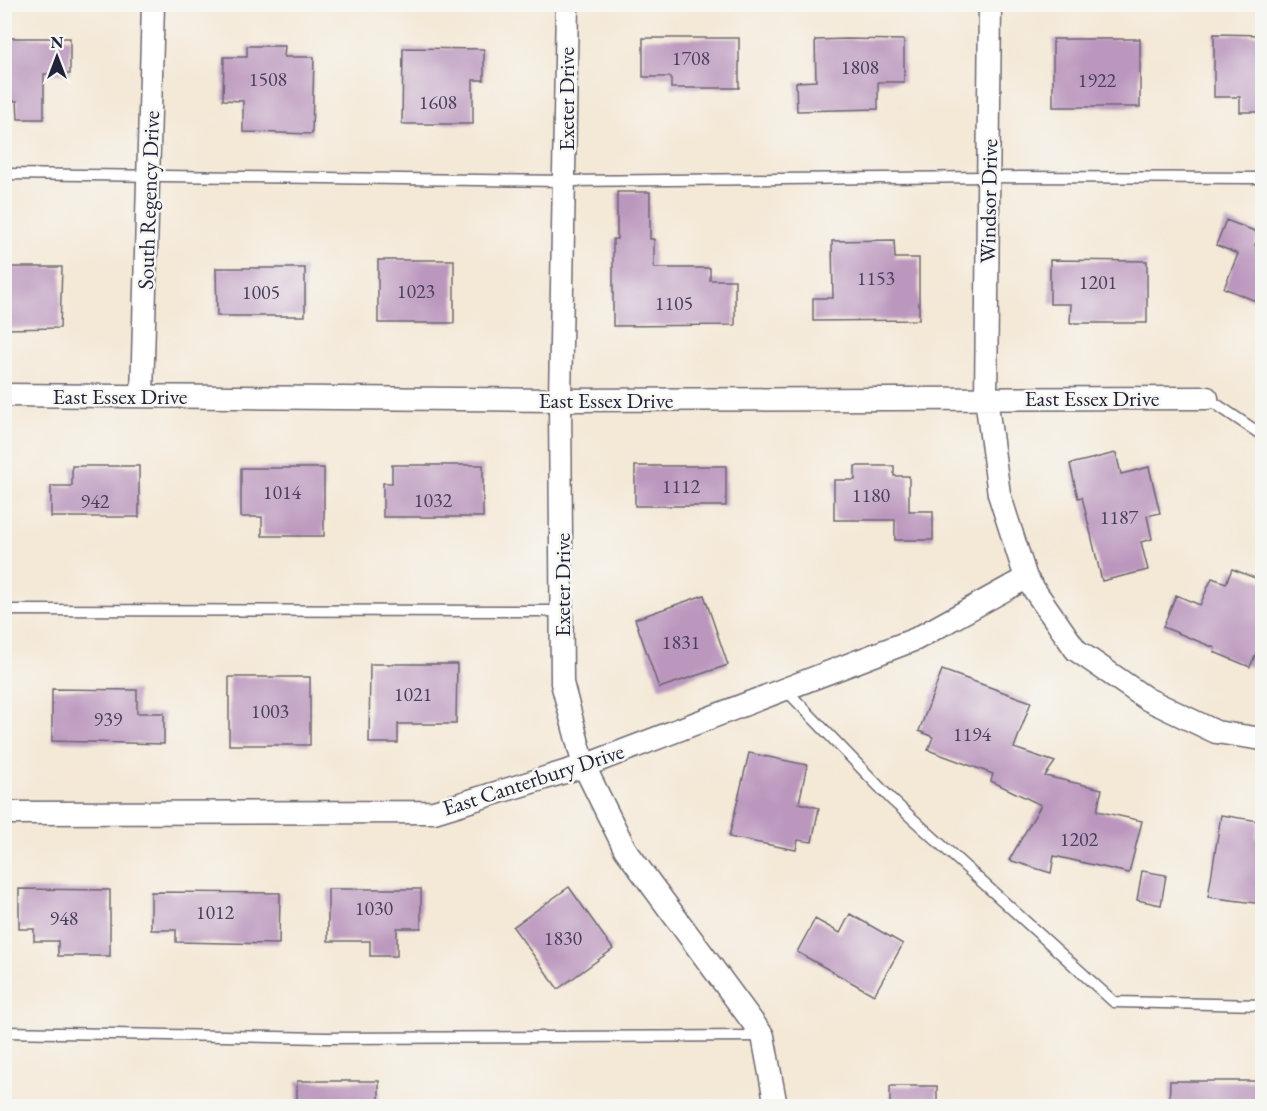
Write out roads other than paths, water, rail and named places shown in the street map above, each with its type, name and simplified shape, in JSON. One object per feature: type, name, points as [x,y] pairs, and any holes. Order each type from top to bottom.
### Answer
[{"type":"street","name":"South Regency Drive","points":[[142,395],[153,4]]},
{"type":"street","name":"Exeter Drive","points":[[567,4],[566,181],[560,400],[562,683],[584,766],[626,849],[763,1036],[776,1107]]},
{"type":"street","name":"Windsor Drive","points":[[990,4],[986,398],[999,494],[1026,578],[1076,650],[1147,699],[1216,732],[1263,739]]},
{"type":"street","name":"East Essex Drive","points":[[4,395],[560,400],[1207,398]]},
{"type":"street","name":"East Canterbury Drive","points":[[4,813],[434,812],[584,766],[916,639],[1026,578]]},
{"type":"lane","points":[[4,174],[566,181],[988,177],[1263,178]]},
{"type":"lane","points":[[1207,398],[1263,435]]},
{"type":"lane","points":[[4,610],[562,611]]},
{"type":"lane","points":[[785,689],[892,800],[1114,1002],[1263,1005]]},
{"type":"lane","points":[[4,1032],[326,1038],[763,1036]]}]
